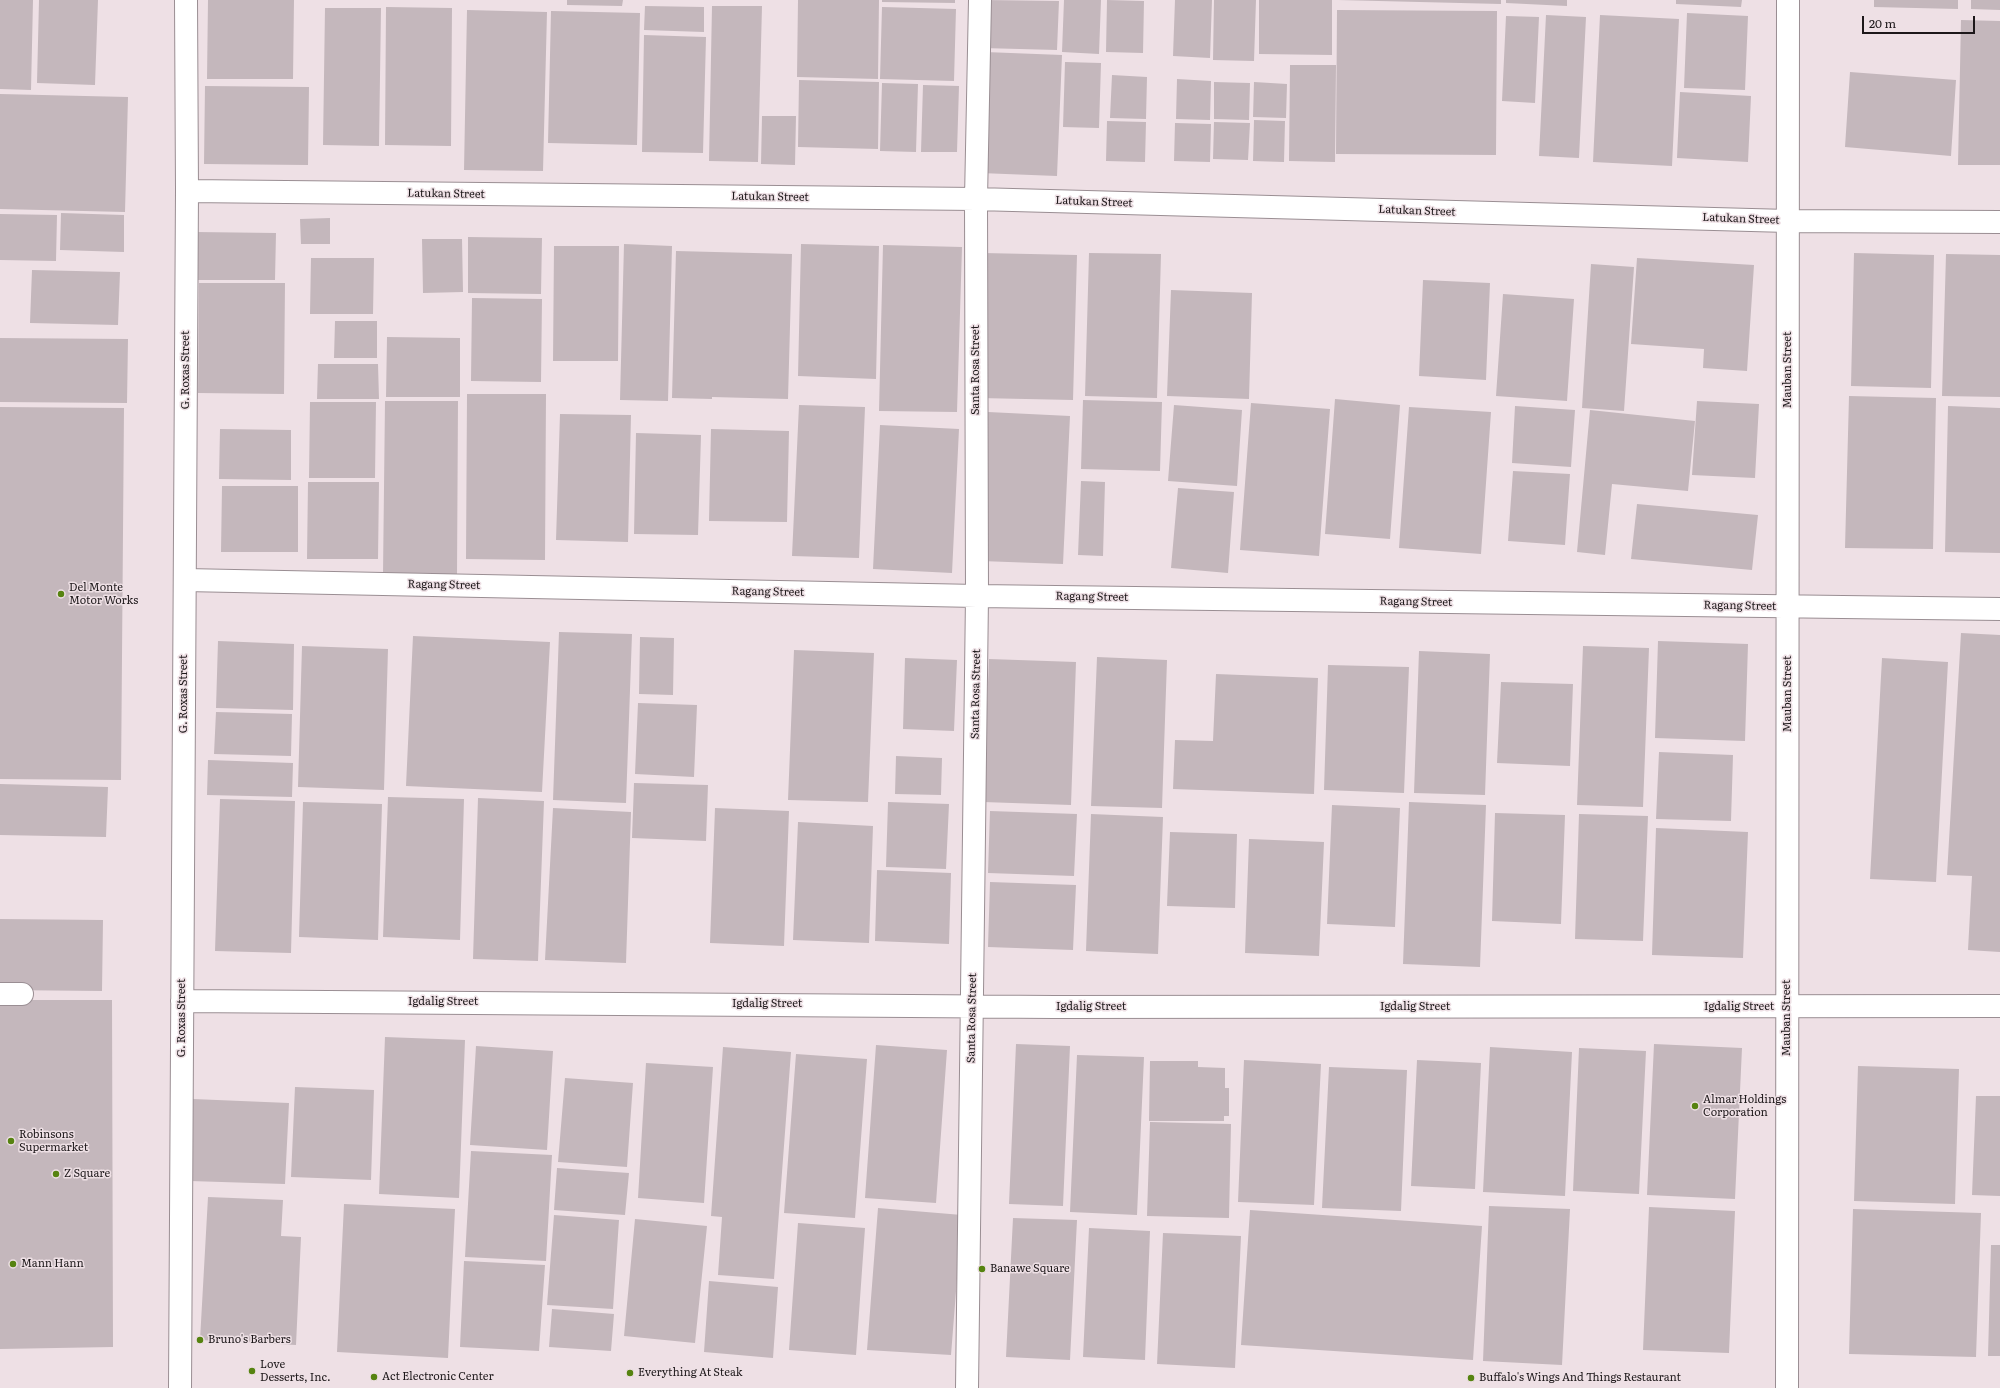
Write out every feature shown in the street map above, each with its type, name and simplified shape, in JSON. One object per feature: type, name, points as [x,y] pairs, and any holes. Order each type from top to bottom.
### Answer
[{"type":"street","name":"G. Roxas Street","points":[[180,1388],[187,191],[186,0]]},
{"type":"street","name":"Santa Rosa Street","points":[[967,1388],[977,596],[976,199],[980,0]]},
{"type":"street","name":"Mauban Street","points":[[1788,0],[1788,1388]]},
{"type":"street","name":"Latukan Street","points":[[187,191],[976,199],[1788,221],[2000,222]]},
{"type":"street","name":"Ragang Street","points":[[185,580],[977,596],[2000,608]]},
{"type":"street","points":[[0,994],[22,994]]},
{"type":"street","name":"Igdalig Street","points":[[182,1001],[972,1005],[1056,1007],[2000,1006]]},
{"type":"building","points":[[0,0],[33,0],[31,90],[0,89]]},
{"type":"building","points":[[39,0],[98,0],[95,85],[37,83]]},
{"type":"building","points":[[208,0],[294,0],[293,79],[207,79]]},
{"type":"building","points":[[567,0],[623,0],[622,6],[567,5]]},
{"type":"building","points":[[798,0],[879,0],[878,79],[797,77]]},
{"type":"building","points":[[882,0],[955,0],[955,3],[882,2]]},
{"type":"building","points":[[984,0],[1059,1],[1057,50],[982,48]]},
{"type":"building","points":[[1064,0],[1101,0],[1099,54],[1062,52]]},
{"type":"building","points":[[1107,0],[1144,1],[1143,53],[1106,52]]},
{"type":"building","points":[[1175,0],[1212,0],[1210,58],[1173,56]]},
{"type":"building","points":[[1214,0],[1256,0],[1254,61],[1213,60]]},
{"type":"building","points":[[1259,0],[1332,0],[1332,55],[1259,54]]},
{"type":"building","points":[[1338,0],[1501,0],[1501,4]]},
{"type":"building","points":[[1506,0],[1567,0],[1567,6],[1506,3]]},
{"type":"building","points":[[1676,0],[1742,0],[1741,7],[1676,4]]},
{"type":"building","points":[[1874,0],[1958,0],[1958,9],[1874,7]]},
{"type":"building","points":[[1971,0],[2000,0],[2000,10],[1971,9]]},
{"type":"building","points":[[645,6],[704,7],[704,32],[644,30]]},
{"type":"building","points":[[712,6],[762,6],[758,162],[709,161]]},
{"type":"building","points":[[386,7],[452,8],[451,146],[385,145]]},
{"type":"building","points":[[882,7],[956,9],[954,81],[880,79]]},
{"type":"building","points":[[325,8],[381,8],[379,146],[323,145]]},
{"type":"building","points":[[467,10],[547,12],[543,171],[464,170]]},
{"type":"building","points":[[1337,10],[1497,11],[1496,155],[1336,154]]},
{"type":"building","points":[[551,11],[640,13],[637,145],[548,143]]},
{"type":"building","points":[[1687,13],[1748,16],[1745,90],[1684,88]]},
{"type":"building","points":[[1546,15],[1586,17],[1579,158],[1539,156]]},
{"type":"building","points":[[1600,15],[1679,19],[1672,166],[1593,162]]},
{"type":"building","points":[[1506,16],[1539,17],[1535,103],[1502,101]]},
{"type":"building","points":[[1961,20],[2000,21],[2000,165],[1958,165]]},
{"type":"building","points":[[644,35],[706,37],[703,153],[642,152]]},
{"type":"building","points":[[985,52],[1062,55],[1057,176],[980,173]]},
{"type":"building","points":[[1065,62],[1101,63],[1099,128],[1063,127]]},
{"type":"building","points":[[1290,65],[1336,65],[1335,162],[1289,161]]},
{"type":"building","points":[[1850,72],[1956,80],[1951,156],[1845,147]]},
{"type":"building","points":[[1112,75],[1147,77],[1146,119],[1110,118]]},
{"type":"building","points":[[1177,79],[1211,81],[1210,120],[1176,119]]},
{"type":"building","points":[[799,80],[879,82],[878,149],[798,147]]},
{"type":"building","points":[[1214,82],[1250,83],[1249,120],[1214,119]]},
{"type":"building","points":[[1254,82],[1287,84],[1286,118],[1253,117]]},
{"type":"building","points":[[882,83],[918,84],[916,152],[880,151]]},
{"type":"building","points":[[923,85],[959,86],[957,152],[921,152]]},
{"type":"building","points":[[205,86],[309,87],[308,165],[204,164]]},
{"type":"building","points":[[1680,92],[1751,96],[1748,162],[1677,158]]},
{"type":"building","points":[[0,94],[128,97],[125,212],[0,209]]},
{"type":"building","points":[[762,116],[796,116],[795,165],[761,164]]},
{"type":"building","points":[[1254,120],[1285,121],[1284,162],[1253,161]]},
{"type":"building","points":[[1107,121],[1146,122],[1145,162],[1106,161]]},
{"type":"building","points":[[1214,122],[1250,123],[1248,160],[1213,159]]},
{"type":"building","points":[[1175,123],[1211,124],[1210,162],[1174,161]]},
{"type":"building","points":[[61,213],[124,215],[124,252],[60,250]]},
{"type":"building","points":[[0,214],[57,215],[56,261],[0,260]]},
{"type":"building","points":[[330,218],[330,244],[301,244],[300,219]]},
{"type":"building","points":[[196,232],[276,233],[275,280],[196,280]]},
{"type":"building","points":[[468,237],[542,238],[541,294],[468,293]]},
{"type":"building","points":[[422,239],[462,239],[463,292],[423,293]]},
{"type":"building","points":[[624,244],[672,246],[668,401],[620,400]]},
{"type":"building","points":[[801,244],[879,246],[876,379],[798,376]]},
{"type":"building","points":[[883,245],[962,247],[957,412],[879,411]]},
{"type":"building","points":[[554,246],[619,246],[618,361],[553,361]]},
{"type":"building","points":[[676,251],[792,254],[788,399],[712,397],[712,399],[672,398]]},
{"type":"building","points":[[983,253],[1077,255],[1073,400],[979,398]]},
{"type":"building","points":[[1089,253],[1161,254],[1157,398],[1085,396]]},
{"type":"building","points":[[1854,253],[1934,255],[1931,388],[1851,386]]},
{"type":"building","points":[[1946,254],[2000,255],[2000,397],[1942,396]]},
{"type":"building","points":[[311,258],[374,258],[373,314],[310,314]]},
{"type":"building","points":[[1637,258],[1754,265],[1747,371],[1703,368],[1704,349],[1631,344]]},
{"type":"building","points":[[1591,264],[1634,267],[1624,411],[1582,408]]},
{"type":"building","points":[[32,270],[120,272],[118,325],[30,323]]},
{"type":"building","points":[[1423,280],[1490,283],[1486,380],[1419,376]]},
{"type":"building","points":[[199,283],[285,283],[284,394],[198,393]]},
{"type":"building","points":[[1171,290],[1252,293],[1249,399],[1167,396]]},
{"type":"building","points":[[1503,294],[1574,299],[1567,401],[1496,396]]},
{"type":"building","points":[[472,298],[542,299],[541,382],[471,381]]},
{"type":"building","points":[[335,321],[377,321],[377,358],[334,358]]},
{"type":"building","points":[[387,337],[460,338],[460,397],[386,397]]},
{"type":"building","points":[[0,338],[128,339],[127,403],[0,402]]},
{"type":"building","points":[[318,364],[378,364],[379,399],[317,399]]},
{"type":"building","points":[[467,394],[546,394],[545,560],[466,559]]},
{"type":"building","points":[[1849,396],[1936,398],[1933,549],[1845,548]]},
{"type":"building","points":[[1335,399],[1400,405],[1390,539],[1325,534]]},
{"type":"building","points":[[1083,400],[1162,402],[1160,471],[1081,469]]},
{"type":"building","points":[[385,401],[458,401],[457,574],[383,574]]},
{"type":"building","points":[[1697,401],[1759,404],[1755,478],[1692,475]]},
{"type":"building","points":[[310,402],[376,402],[375,478],[309,478]]},
{"type":"building","points":[[1251,403],[1330,409],[1319,556],[1240,550]]},
{"type":"building","points":[[799,405],[865,407],[859,558],[792,556]]},
{"type":"building","points":[[1174,405],[1242,410],[1237,486],[1168,481]]},
{"type":"building","points":[[1515,406],[1575,410],[1571,467],[1512,463]]},
{"type":"building","points":[[1948,406],[2000,408],[2000,553],[1945,552]]},
{"type":"building","name":"Del Monte Motor Works","points":[[0,407],[124,408],[121,780],[0,779]]},
{"type":"building","points":[[1409,407],[1491,412],[1481,554],[1399,548]]},
{"type":"building","points":[[1590,410],[1695,421],[1688,491],[1612,484],[1605,555],[1577,552]]},
{"type":"building","points":[[988,412],[1070,416],[1063,564],[981,561]]},
{"type":"building","points":[[560,414],[631,415],[628,542],[556,540]]},
{"type":"building","points":[[880,425],[959,429],[952,573],[873,569]]},
{"type":"building","points":[[220,429],[291,430],[291,480],[219,479]]},
{"type":"building","points":[[711,429],[789,431],[787,522],[709,521]]},
{"type":"building","points":[[636,433],[701,435],[698,535],[634,534]]},
{"type":"building","points":[[1513,471],[1570,474],[1565,545],[1508,541]]},
{"type":"building","points":[[1081,481],[1105,482],[1103,556],[1078,555]]},
{"type":"building","points":[[308,482],[379,482],[378,559],[307,559]]},
{"type":"building","points":[[222,486],[298,486],[298,552],[221,552]]},
{"type":"building","points":[[1178,488],[1234,492],[1228,573],[1171,568]]},
{"type":"building","points":[[1637,504],[1758,515],[1752,570],[1631,559]]},
{"type":"building","points":[[559,632],[632,634],[626,803],[553,800]]},
{"type":"building","points":[[1961,633],[2000,635],[2000,952],[1968,950],[1972,876],[1947,875]]},
{"type":"building","points":[[413,636],[550,642],[542,792],[406,786]]},
{"type":"building","points":[[640,637],[674,638],[673,695],[639,694]]},
{"type":"building","points":[[218,641],[294,644],[293,710],[216,708]]},
{"type":"building","points":[[1658,641],[1748,644],[1745,741],[1655,738]]},
{"type":"building","points":[[302,646],[388,649],[384,790],[298,787]]},
{"type":"building","points":[[1583,646],[1649,648],[1643,807],[1577,805]]},
{"type":"building","points":[[794,650],[874,653],[868,802],[788,800]]},
{"type":"building","points":[[1419,651],[1490,654],[1485,795],[1414,793]]},
{"type":"building","points":[[1097,657],[1167,660],[1162,808],[1091,806]]},
{"type":"building","points":[[905,658],[957,660],[954,731],[903,729]]},
{"type":"building","points":[[1882,658],[1948,662],[1936,882],[1870,879]]},
{"type":"building","points":[[989,659],[1076,662],[1071,805],[983,802]]},
{"type":"building","points":[[1328,665],[1409,667],[1404,793],[1324,790]]},
{"type":"building","points":[[1216,674],[1318,678],[1314,794],[1173,789],[1175,740],[1213,741]]},
{"type":"building","points":[[1501,682],[1573,684],[1570,766],[1497,763]]},
{"type":"building","points":[[638,703],[697,705],[694,777],[635,774]]},
{"type":"building","points":[[216,712],[292,714],[291,756],[214,754]]},
{"type":"building","points":[[1659,752],[1733,755],[1731,821],[1656,819]]},
{"type":"building","points":[[896,756],[942,758],[941,795],[895,794]]},
{"type":"building","points":[[208,760],[293,763],[292,797],[207,795]]},
{"type":"building","points":[[634,783],[708,785],[706,841],[632,838]]},
{"type":"building","points":[[0,784],[108,787],[106,837],[0,835]]},
{"type":"building","points":[[388,797],[464,799],[460,940],[383,937]]},
{"type":"building","points":[[478,798],[544,801],[538,961],[473,959]]},
{"type":"building","points":[[220,799],[295,801],[291,953],[215,951]]},
{"type":"building","points":[[303,802],[382,804],[378,940],[299,937]]},
{"type":"building","points":[[888,802],[949,804],[946,869],[886,867]]},
{"type":"building","points":[[1409,802],[1486,805],[1480,967],[1403,964]]},
{"type":"building","points":[[1332,805],[1400,808],[1395,927],[1327,924]]},
{"type":"building","points":[[553,808],[631,812],[626,963],[545,960]]},
{"type":"building","points":[[715,808],[789,811],[784,946],[710,943]]},
{"type":"building","points":[[990,811],[1077,814],[1074,876],[988,873]]},
{"type":"building","points":[[1495,813],[1565,815],[1561,924],[1492,921]]},
{"type":"building","points":[[1091,814],[1163,817],[1158,954],[1086,951]]},
{"type":"building","points":[[1579,814],[1648,816],[1643,941],[1575,939]]},
{"type":"building","points":[[798,822],[873,826],[869,943],[793,940]]},
{"type":"building","points":[[1656,828],[1748,832],[1743,958],[1652,955]]},
{"type":"building","points":[[1170,832],[1237,834],[1235,908],[1167,906]]},
{"type":"building","points":[[1249,839],[1324,842],[1319,956],[1245,953]]},
{"type":"building","points":[[877,870],[951,873],[949,944],[875,941]]},
{"type":"building","points":[[990,882],[1076,885],[1073,950],[988,947]]},
{"type":"building","points":[[0,919],[103,920],[102,991],[0,990]]},
{"type":"building","name":"Z Square","points":[[0,1000],[112,1000],[113,1347],[0,1349]]},
{"type":"building","points":[[385,1037],[465,1040],[459,1198],[379,1194]]},
{"type":"building","points":[[1016,1044],[1070,1046],[1063,1206],[1009,1204]]},
{"type":"building","points":[[1654,1044],[1742,1048],[1735,1199],[1647,1195]]},
{"type":"building","points":[[876,1045],[947,1050],[936,1203],[865,1198]]},
{"type":"building","points":[[476,1046],[553,1051],[547,1150],[470,1145]]},
{"type":"building","points":[[723,1047],[791,1052],[774,1279],[718,1275],[722,1217],[711,1216]]},
{"type":"building","points":[[1490,1047],[1572,1052],[1565,1196],[1483,1192]]},
{"type":"building","points":[[1579,1048],[1646,1051],[1639,1194],[1573,1191]]},
{"type":"building","points":[[796,1054],[867,1059],[855,1218],[784,1213]]},
{"type":"building","points":[[1077,1055],[1144,1057],[1137,1215],[1070,1212]]},
{"type":"building","points":[[1244,1060],[1321,1064],[1314,1205],[1238,1202]]},
{"type":"building","points":[[1417,1060],[1481,1063],[1475,1189],[1411,1186]]},
{"type":"building","points":[[1150,1061],[1198,1061],[1198,1067],[1225,1068],[1225,1088],[1229,1088],[1229,1116],[1224,1116],[1224,1121],[1149,1121]]},
{"type":"building","points":[[646,1063],[713,1067],[704,1203],[638,1198]]},
{"type":"building","points":[[1858,1066],[1959,1069],[1955,1204],[1854,1201]]},
{"type":"building","points":[[1329,1067],[1407,1070],[1401,1211],[1322,1208]]},
{"type":"building","points":[[565,1078],[633,1083],[627,1167],[558,1162]]},
{"type":"building","points":[[295,1087],[374,1090],[371,1180],[291,1177]]},
{"type":"building","points":[[1976,1096],[2000,1096],[2000,1196],[1972,1195]]},
{"type":"building","points":[[193,1099],[289,1103],[285,1184],[190,1181]]},
{"type":"building","points":[[1150,1122],[1231,1124],[1229,1218],[1147,1216]]},
{"type":"building","points":[[471,1151],[552,1155],[546,1261],[465,1257]]},
{"type":"building","points":[[557,1168],[629,1173],[625,1215],[554,1210]]},
{"type":"building","points":[[208,1197],[283,1200],[281,1236],[301,1237],[296,1345],[200,1340]]},
{"type":"building","points":[[344,1204],[455,1209],[448,1358],[337,1352]]},
{"type":"building","points":[[1489,1206],[1570,1209],[1562,1365],[1483,1361]]},
{"type":"building","points":[[1649,1207],[1735,1211],[1729,1353],[1643,1350]]},
{"type":"building","points":[[878,1208],[962,1215],[951,1355],[867,1350]]},
{"type":"building","points":[[1853,1209],[1981,1213],[1976,1357],[1849,1354]]},
{"type":"building","points":[[1250,1210],[1482,1226],[1473,1360],[1241,1345]]},
{"type":"building","points":[[554,1215],[619,1220],[613,1309],[547,1305]]},
{"type":"building","points":[[1013,1218],[1077,1220],[1070,1360],[1006,1357]]},
{"type":"building","points":[[635,1219],[707,1226],[695,1343],[624,1336]]},
{"type":"building","points":[[798,1223],[865,1228],[856,1355],[789,1350]]},
{"type":"building","points":[[1089,1228],[1150,1231],[1145,1360],[1083,1357]]},
{"type":"building","points":[[1163,1233],[1241,1236],[1235,1368],[1157,1364]]},
{"type":"building","points":[[1991,1245],[2000,1245],[2000,1356],[1988,1356]]},
{"type":"building","points":[[464,1261],[545,1265],[539,1351],[460,1347]]},
{"type":"building","points":[[709,1281],[778,1287],[773,1358],[704,1352]]},
{"type":"building","points":[[552,1309],[614,1314],[611,1351],[549,1347]]},
{"type":"place","name":"Del Monte Motor Works","points":[[61,594]]},
{"type":"place","name":"Almar Holdings Corporation","points":[[1695,1106]]},
{"type":"place","name":"Robinsons Supermarket","points":[[11,1141]]},
{"type":"place","name":"Z Square","points":[[56,1174]]},
{"type":"place","name":"Mann Hann","points":[[13,1264]]},
{"type":"place","name":"Banawe Square","points":[[982,1269]]},
{"type":"place","name":"Bruno's Barbers","points":[[200,1340]]},
{"type":"place","name":"Love Desserts, Inc.","points":[[252,1371]]},
{"type":"place","name":"Everything At Steak","points":[[630,1373]]},
{"type":"place","name":"Act Electronic Center","points":[[374,1377]]},
{"type":"place","name":"Buffalo's Wings And Things Restaurant","points":[[1471,1378]]}]
